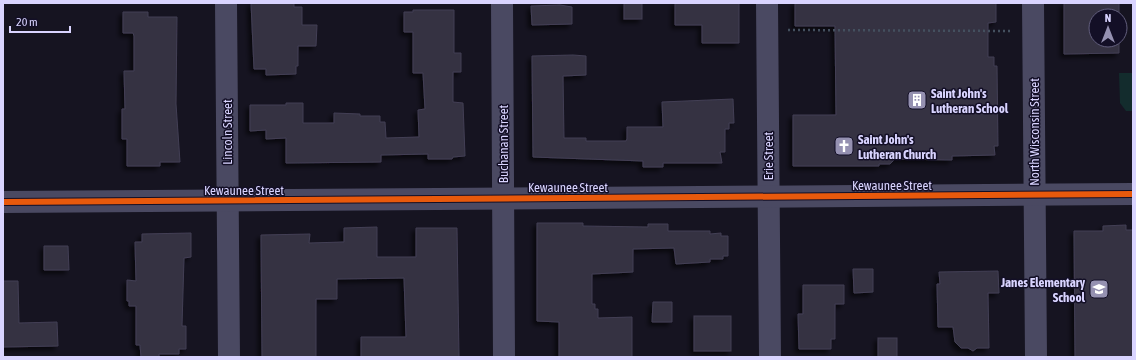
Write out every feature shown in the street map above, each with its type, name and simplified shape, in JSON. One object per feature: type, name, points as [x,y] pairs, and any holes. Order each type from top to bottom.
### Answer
[{"type":"street","name":"Lincoln Street","points":[[226,3],[229,357]]},
{"type":"street","name":"Buchanan Street","points":[[502,3],[504,357]]},
{"type":"street","name":"Erie Street","points":[[767,3],[770,357]]},
{"type":"street","name":"North Wisconsin Street","points":[[1033,3],[1036,357]]},
{"type":"street","name":"Kewaunee Street","points":[[3,202],[1133,194]]},
{"type":"path","points":[[768,30],[1034,32]]},
{"type":"green space","points":[[1119,73],[1133,73],[1133,111],[1126,111],[1120,103]]},
{"type":"building","points":[[251,3],[294,3],[294,7],[302,7],[302,25],[317,25],[316,46],[298,46],[298,66],[296,66],[296,74],[266,75],[266,69],[254,69]]},
{"type":"building","points":[[624,3],[642,3],[642,19],[624,19]]},
{"type":"building","points":[[675,3],[739,3],[739,43],[702,43],[702,25],[675,25]]},
{"type":"building","name":"Saint John's Lutheran School","points":[[795,3],[996,3],[996,22],[988,23],[988,57],[994,57],[994,66],[997,66],[998,146],[994,146],[995,155],[952,156],[952,160],[895,159],[890,164],[879,164],[879,166],[793,166],[793,115],[836,115],[835,26],[795,26]]},
{"type":"building","points":[[1064,3],[1119,3],[1119,8],[1088,8],[1088,48],[1119,48],[1119,53],[1064,54]]},
{"type":"building","points":[[560,5],[572,7],[572,24],[532,25],[531,6]]},
{"type":"building","points":[[413,10],[454,10],[454,53],[461,53],[461,72],[453,72],[453,102],[463,103],[465,156],[453,157],[452,159],[428,159],[428,154],[381,155],[381,162],[286,163],[286,138],[266,139],[266,130],[250,131],[250,105],[286,105],[286,103],[303,103],[303,123],[334,123],[334,113],[360,114],[360,116],[380,116],[380,122],[385,122],[386,138],[419,137],[418,110],[425,109],[423,73],[413,73],[413,32],[404,32],[404,12],[413,12]]},
{"type":"building","points":[[123,12],[148,12],[148,17],[177,17],[176,104],[180,162],[160,162],[160,166],[127,166],[127,139],[122,139],[122,109],[125,109],[124,71],[134,71],[134,36],[133,33],[123,33]]},
{"type":"building","points":[[532,56],[586,56],[586,75],[563,76],[564,138],[586,138],[586,141],[626,141],[627,127],[663,127],[662,102],[733,99],[734,123],[729,123],[729,129],[725,129],[725,152],[720,152],[722,163],[663,163],[663,167],[643,167],[643,161],[533,157]]},
{"type":"building","points":[[537,223],[583,223],[583,226],[648,227],[648,224],[668,224],[668,231],[710,231],[710,234],[721,233],[721,236],[728,236],[728,256],[723,256],[723,259],[710,259],[710,262],[676,264],[674,248],[633,249],[633,272],[592,274],[592,304],[595,304],[595,309],[598,309],[598,318],[632,317],[632,357],[559,357],[559,322],[537,321]]},
{"type":"building","name":"Janes Elementary School","points":[[1126,225],[1126,230],[1133,230],[1133,357],[1075,357],[1074,231],[1103,231],[1103,226]]},
{"type":"building","points":[[377,227],[377,257],[416,257],[416,228],[457,228],[459,357],[361,357],[361,337],[406,337],[404,278],[337,279],[337,299],[316,299],[316,357],[262,357],[261,235],[310,234],[309,243],[344,242],[344,228]]},
{"type":"building","points":[[191,233],[191,257],[184,258],[182,326],[186,326],[186,349],[179,349],[179,354],[159,354],[159,357],[141,357],[140,345],[136,345],[136,306],[129,306],[129,301],[127,301],[127,280],[136,281],[135,242],[142,242],[142,234]]},
{"type":"building","points":[[44,246],[68,246],[69,270],[44,270]]},
{"type":"building","points":[[853,269],[873,269],[873,292],[854,293]]},
{"type":"building","points":[[998,271],[999,293],[988,293],[989,348],[977,348],[973,351],[968,348],[961,348],[955,342],[953,327],[938,327],[937,284],[940,284],[939,272]]},
{"type":"building","points":[[3,281],[18,281],[19,323],[57,322],[58,346],[3,347]]},
{"type":"building","points":[[803,285],[844,285],[844,304],[835,304],[835,339],[831,339],[831,349],[799,349],[798,314],[803,314]]},
{"type":"building","points":[[653,302],[672,302],[672,322],[652,322]]},
{"type":"building","points":[[694,316],[731,316],[731,351],[694,351]]},
{"type":"building","points":[[878,338],[897,338],[897,357],[878,357]]},
{"type":"cycle path","points":[[3,202],[1133,194]]},
{"type":"place","name":"Saint John's Lutheran School","points":[[917,100]]},
{"type":"place","name":"Saint John's Lutheran Church","points":[[844,146]]},
{"type":"place","name":"Janes Elementary School","points":[[1099,289]]}]
